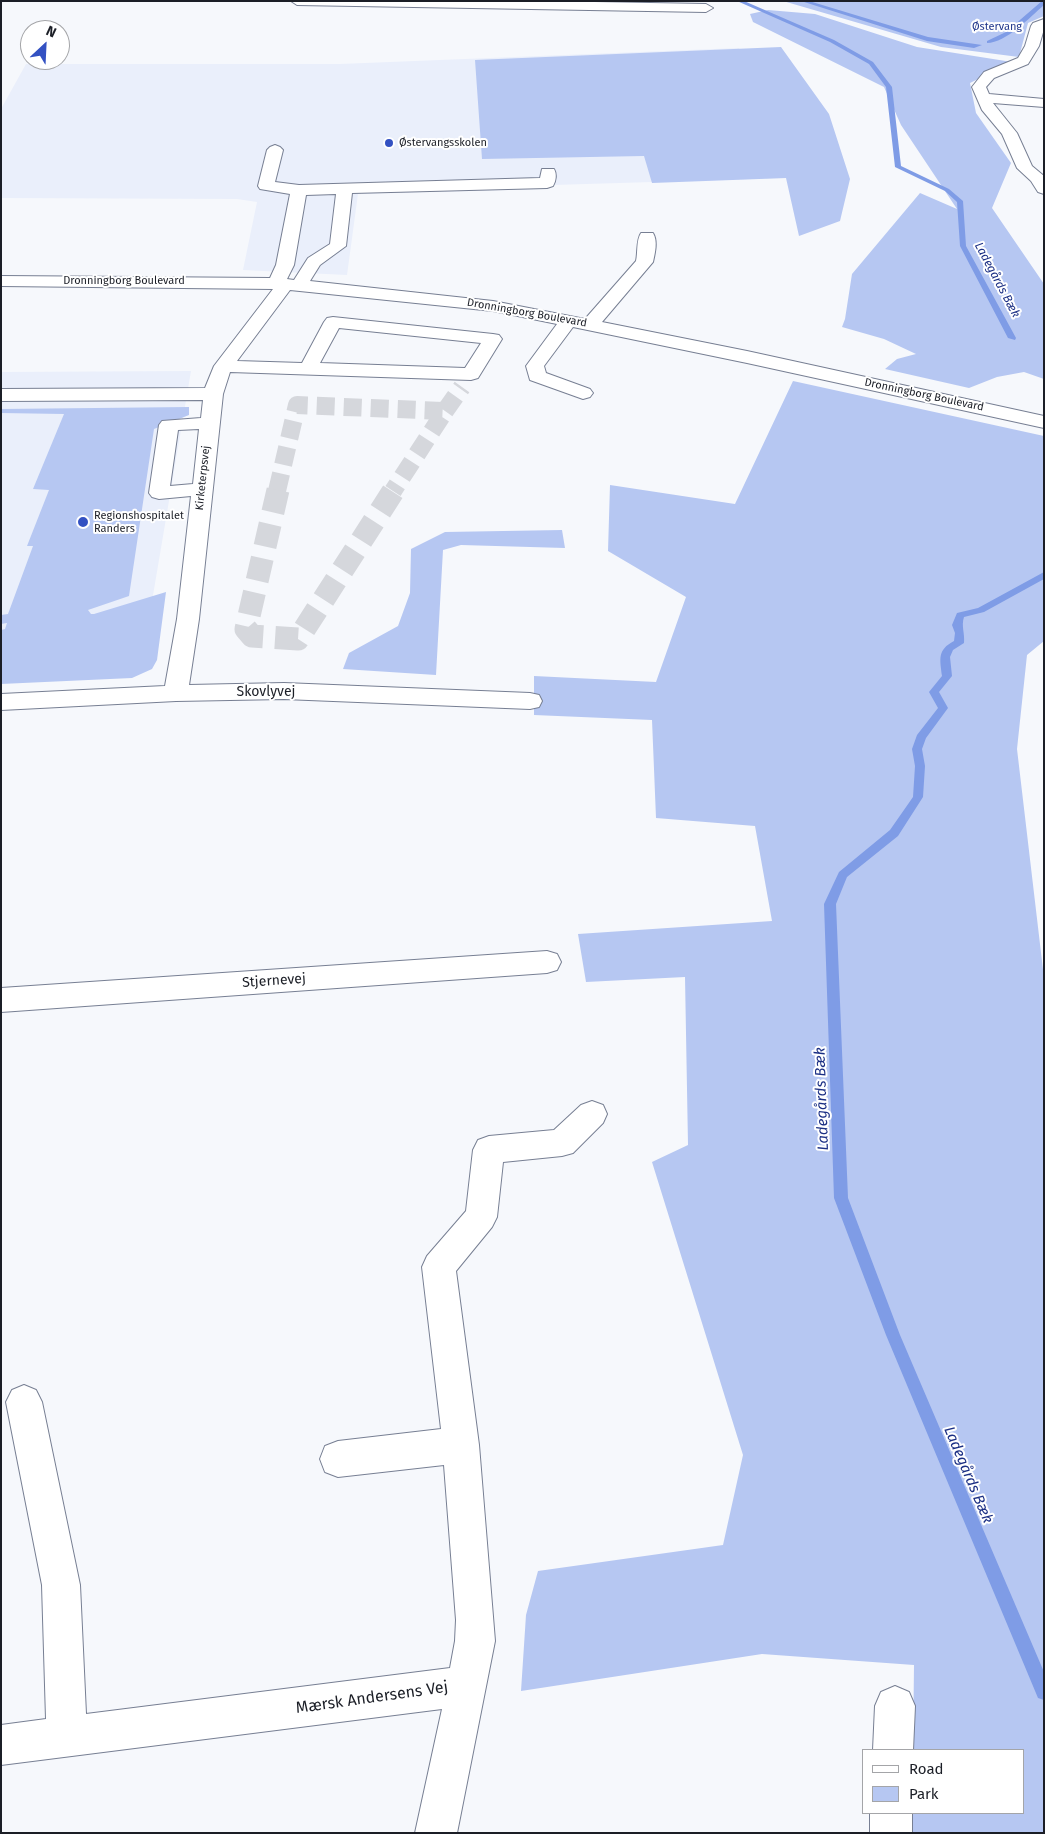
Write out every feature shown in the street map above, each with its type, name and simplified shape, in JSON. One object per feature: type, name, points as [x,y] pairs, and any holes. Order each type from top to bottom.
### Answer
[{"type":"street","points":[[297,1],[706,8]]},
{"type":"street","points":[[1042,182],[1025,168],[1025,153],[988,110],[979,86],[989,75],[1023,61],[1038,46],[1038,26],[1044,23]]},
{"type":"street","points":[[1022,84],[1022,119]]},
{"type":"street","points":[[984,98],[1044,103]]},
{"type":"street","points":[[276,150],[266,186],[299,190],[547,183],[548,172]]},
{"type":"street","points":[[287,284],[314,262],[338,246],[344,189]]},
{"type":"street","points":[[287,284],[285,266],[299,190]]},
{"type":"street","points":[[591,324],[644,262],[647,251],[647,237]]},
{"type":"street","name":"Dronningborg Boulevard","points":[[1,281],[287,284],[492,306],[591,324],[1044,422]]},
{"type":"street","name":"Kirketerpsvej","points":[[176,693],[188,618],[213,394],[223,366],[287,284]]},
{"type":"street","points":[[569,320],[535,366],[537,376],[583,393]]},
{"type":"street","points":[[223,366],[467,380],[493,339],[333,322],[307,370]]},
{"type":"street","points":[[1,395],[213,394]]},
{"type":"street","points":[[202,489],[159,493],[169,425],[209,423]]},
{"type":"street","name":"Skovlyvej","points":[[1,702],[176,693],[284,691],[530,701]]},
{"type":"street","name":"Stjernevej","points":[[1,1000],[547,962]]},
{"type":"street","name":"Mærsk Andersens Vej","points":[[1,1745],[466,1686],[474,1641],[475,1620],[461,1445],[439,1267],[481,1216],[489,1150],[562,1143],[592,1114]]},
{"type":"street","points":[[24,1402],[60,1585],[67,1737]]},
{"type":"street","points":[[338,1459],[461,1445]]},
{"type":"street","points":[[436,1833],[466,1686]]},
{"type":"street","points":[[893,1749],[895,1706]]},
{"type":"street","points":[[890,1833],[891,1814]]},
{"type":"shaded area","name":"Østervangsskolen","points":[[739,48],[786,178],[553,185],[544,189],[358,194],[347,275],[243,270],[257,202],[237,199],[1,198],[1,109],[23,70],[70,70],[70,64],[340,64]]},
{"type":"shaded area","name":"Regionshospitalet Randers","points":[[191,371],[140,672],[1,678],[1,372]]},
{"type":"green space","name":"Østervang","points":[[783,1],[1044,1],[1044,16],[1028,23],[1019,57],[941,47]]},
{"type":"green space","points":[[768,10],[815,14],[917,47],[1012,62],[970,83],[976,113],[1011,163],[992,208],[1044,284],[1044,379],[1024,372],[997,377],[969,388],[885,369],[897,359],[916,354],[884,339],[842,327],[852,274],[920,193],[957,209],[901,125],[884,87],[753,22],[750,14]]},
{"type":"green space","points":[[781,47],[829,114],[850,179],[840,221],[799,236],[786,178],[652,183],[644,156],[482,159],[475,60]]},
{"type":"green space","points":[[793,381],[1044,436],[1044,641],[1027,655],[1017,749],[1044,978],[1044,1833],[912,1833],[912,1814],[1025,1814],[1025,1749],[913,1749],[914,1665],[762,1654],[521,1691],[526,1615],[538,1571],[723,1545],[743,1455],[652,1162],[688,1145],[685,977],[586,982],[578,934],[772,921],[755,826],[656,818],[652,720],[534,715],[534,676],[656,682],[686,597],[608,551],[610,485],[735,504]]},
{"type":"green space","name":"Regionshospitalet Randers","points":[[189,407],[189,415],[154,429],[129,596],[88,610],[91,614],[94,614],[166,592],[157,660],[152,669],[132,678],[1,684],[1,630],[5,629],[7,623],[1,624],[1,615],[8,614],[33,546],[27,546],[49,490],[33,489],[64,414],[1,413],[1,409]]},
{"type":"green space","points":[[562,530],[565,548],[461,545],[443,550],[436,675],[343,669],[349,653],[398,626],[410,593],[411,549],[445,532]]},
{"type":"waterway","name":"Ladegårds Bæk","points":[[739,1],[832,41],[871,63],[889,87],[898,167],[947,190],[960,201],[963,246],[1012,338]]},
{"type":"waterway","points":[[803,1],[927,39],[974,46],[979,45]]},
{"type":"waterway","points":[[989,42],[1008,33],[1044,2]]},
{"type":"waterway","name":"Ladegårds Bæk","points":[[1044,575],[981,610],[960,615],[957,625],[960,633],[959,643],[949,648],[945,657],[947,676],[934,692],[943,708],[921,737],[917,749],[920,766],[918,797],[894,833],[843,875],[830,904],[841,1198],[893,1335],[1044,1692]]},
{"type":"tunnel","points":[[445,411],[462,387]]},
{"type":"tunnel","points":[[277,491],[297,405],[445,411]]},
{"type":"tunnel","points":[[393,491],[445,411]]},
{"type":"tunnel","points":[[278,490],[246,629],[252,636],[298,639],[394,490]]},
{"type":"place","name":"Østervangsskolen","points":[[389,143]]},
{"type":"place","name":"Regionshospitalet Randers","points":[[83,522]]}]
